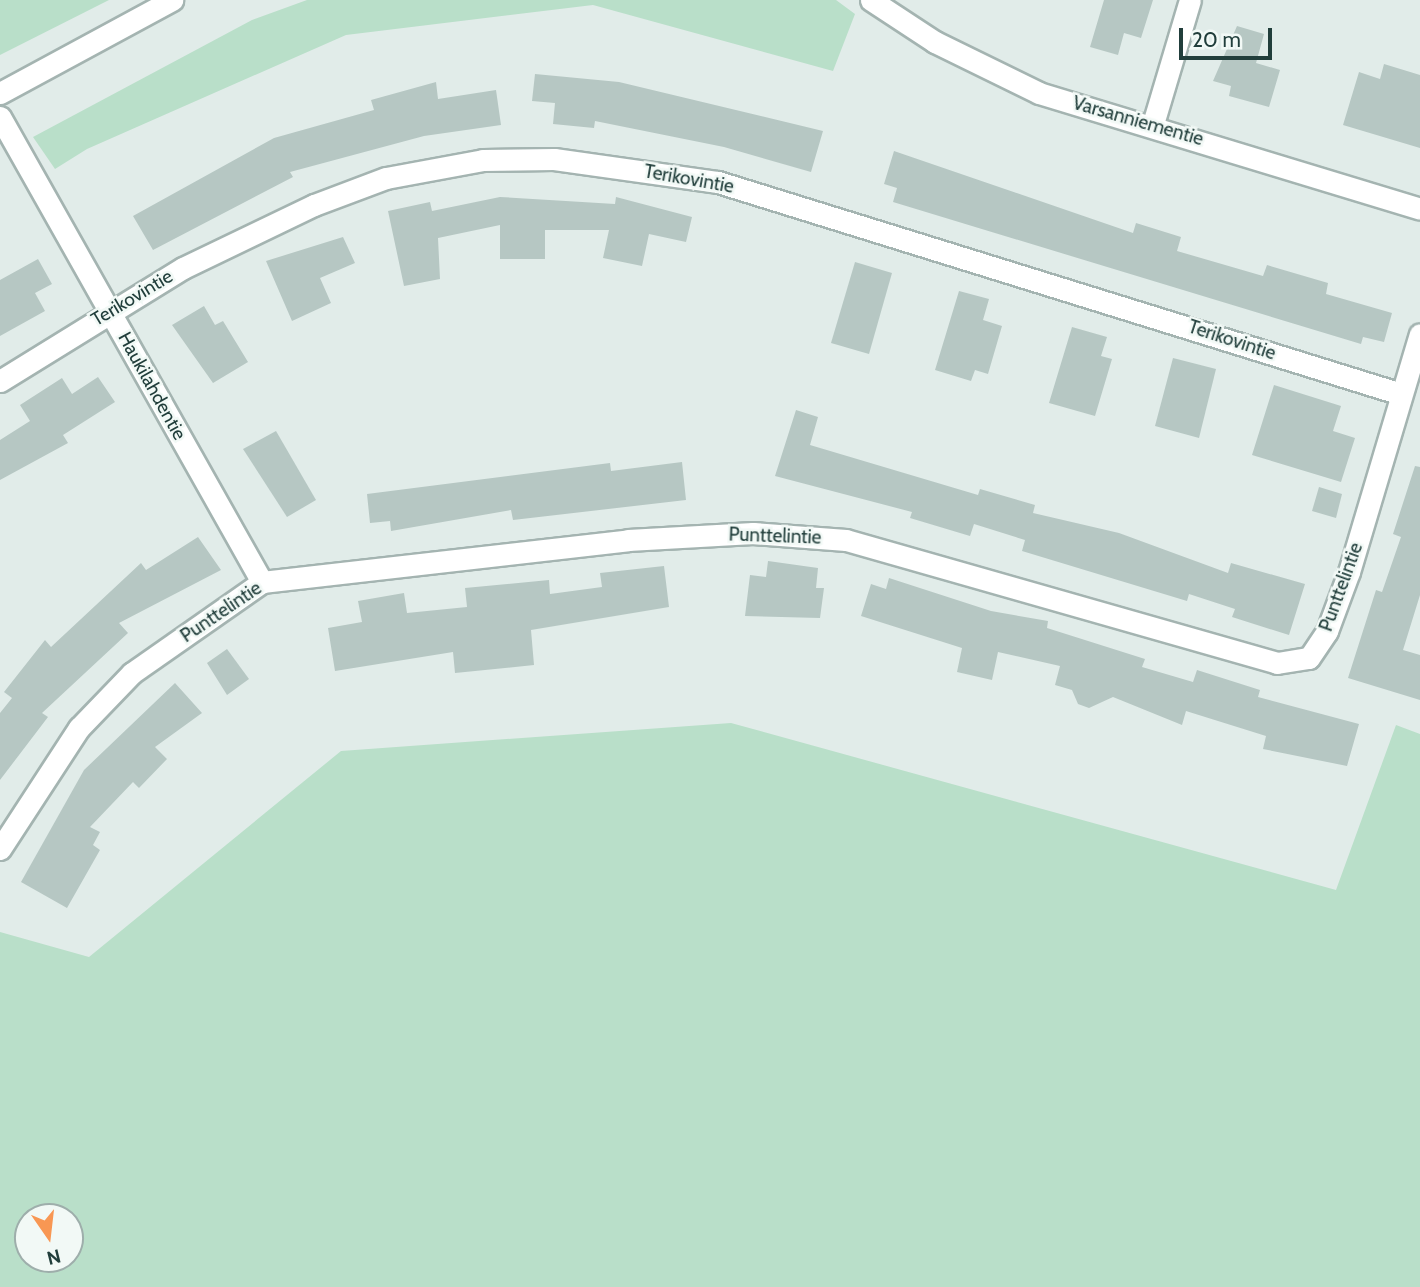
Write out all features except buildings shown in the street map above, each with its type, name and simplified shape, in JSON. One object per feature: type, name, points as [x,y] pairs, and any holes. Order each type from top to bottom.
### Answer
[{"type":"street","points":[[0,93],[172,0]]},
{"type":"street","name":"Varsanniementie","points":[[871,0],[935,42],[1039,93],[1153,124],[1420,209]]},
{"type":"street","points":[[1153,124],[1191,0]]},
{"type":"street","name":"Haukilahdentie","points":[[0,117],[262,582]]},
{"type":"street","name":"Terikovintie","points":[[0,381],[110,311],[254,231],[386,178],[483,160],[554,159],[718,182],[1401,394]]},
{"type":"street","name":"Punttelintie","points":[[0,849],[79,728],[132,673],[262,582],[628,540],[752,533],[820,537],[1288,661],[1310,658],[1327,631],[1420,334]]},
{"type":"green space","points":[[0,0],[109,0],[0,55]]},
{"type":"green space","points":[[307,0],[836,0],[855,14],[833,71],[593,5],[346,35],[87,149],[55,169],[33,137],[252,20]]},
{"type":"green space","points":[[731,723],[1336,890],[1396,725],[1420,734],[1420,1287],[0,1287],[0,932],[89,957],[341,751]]}]
